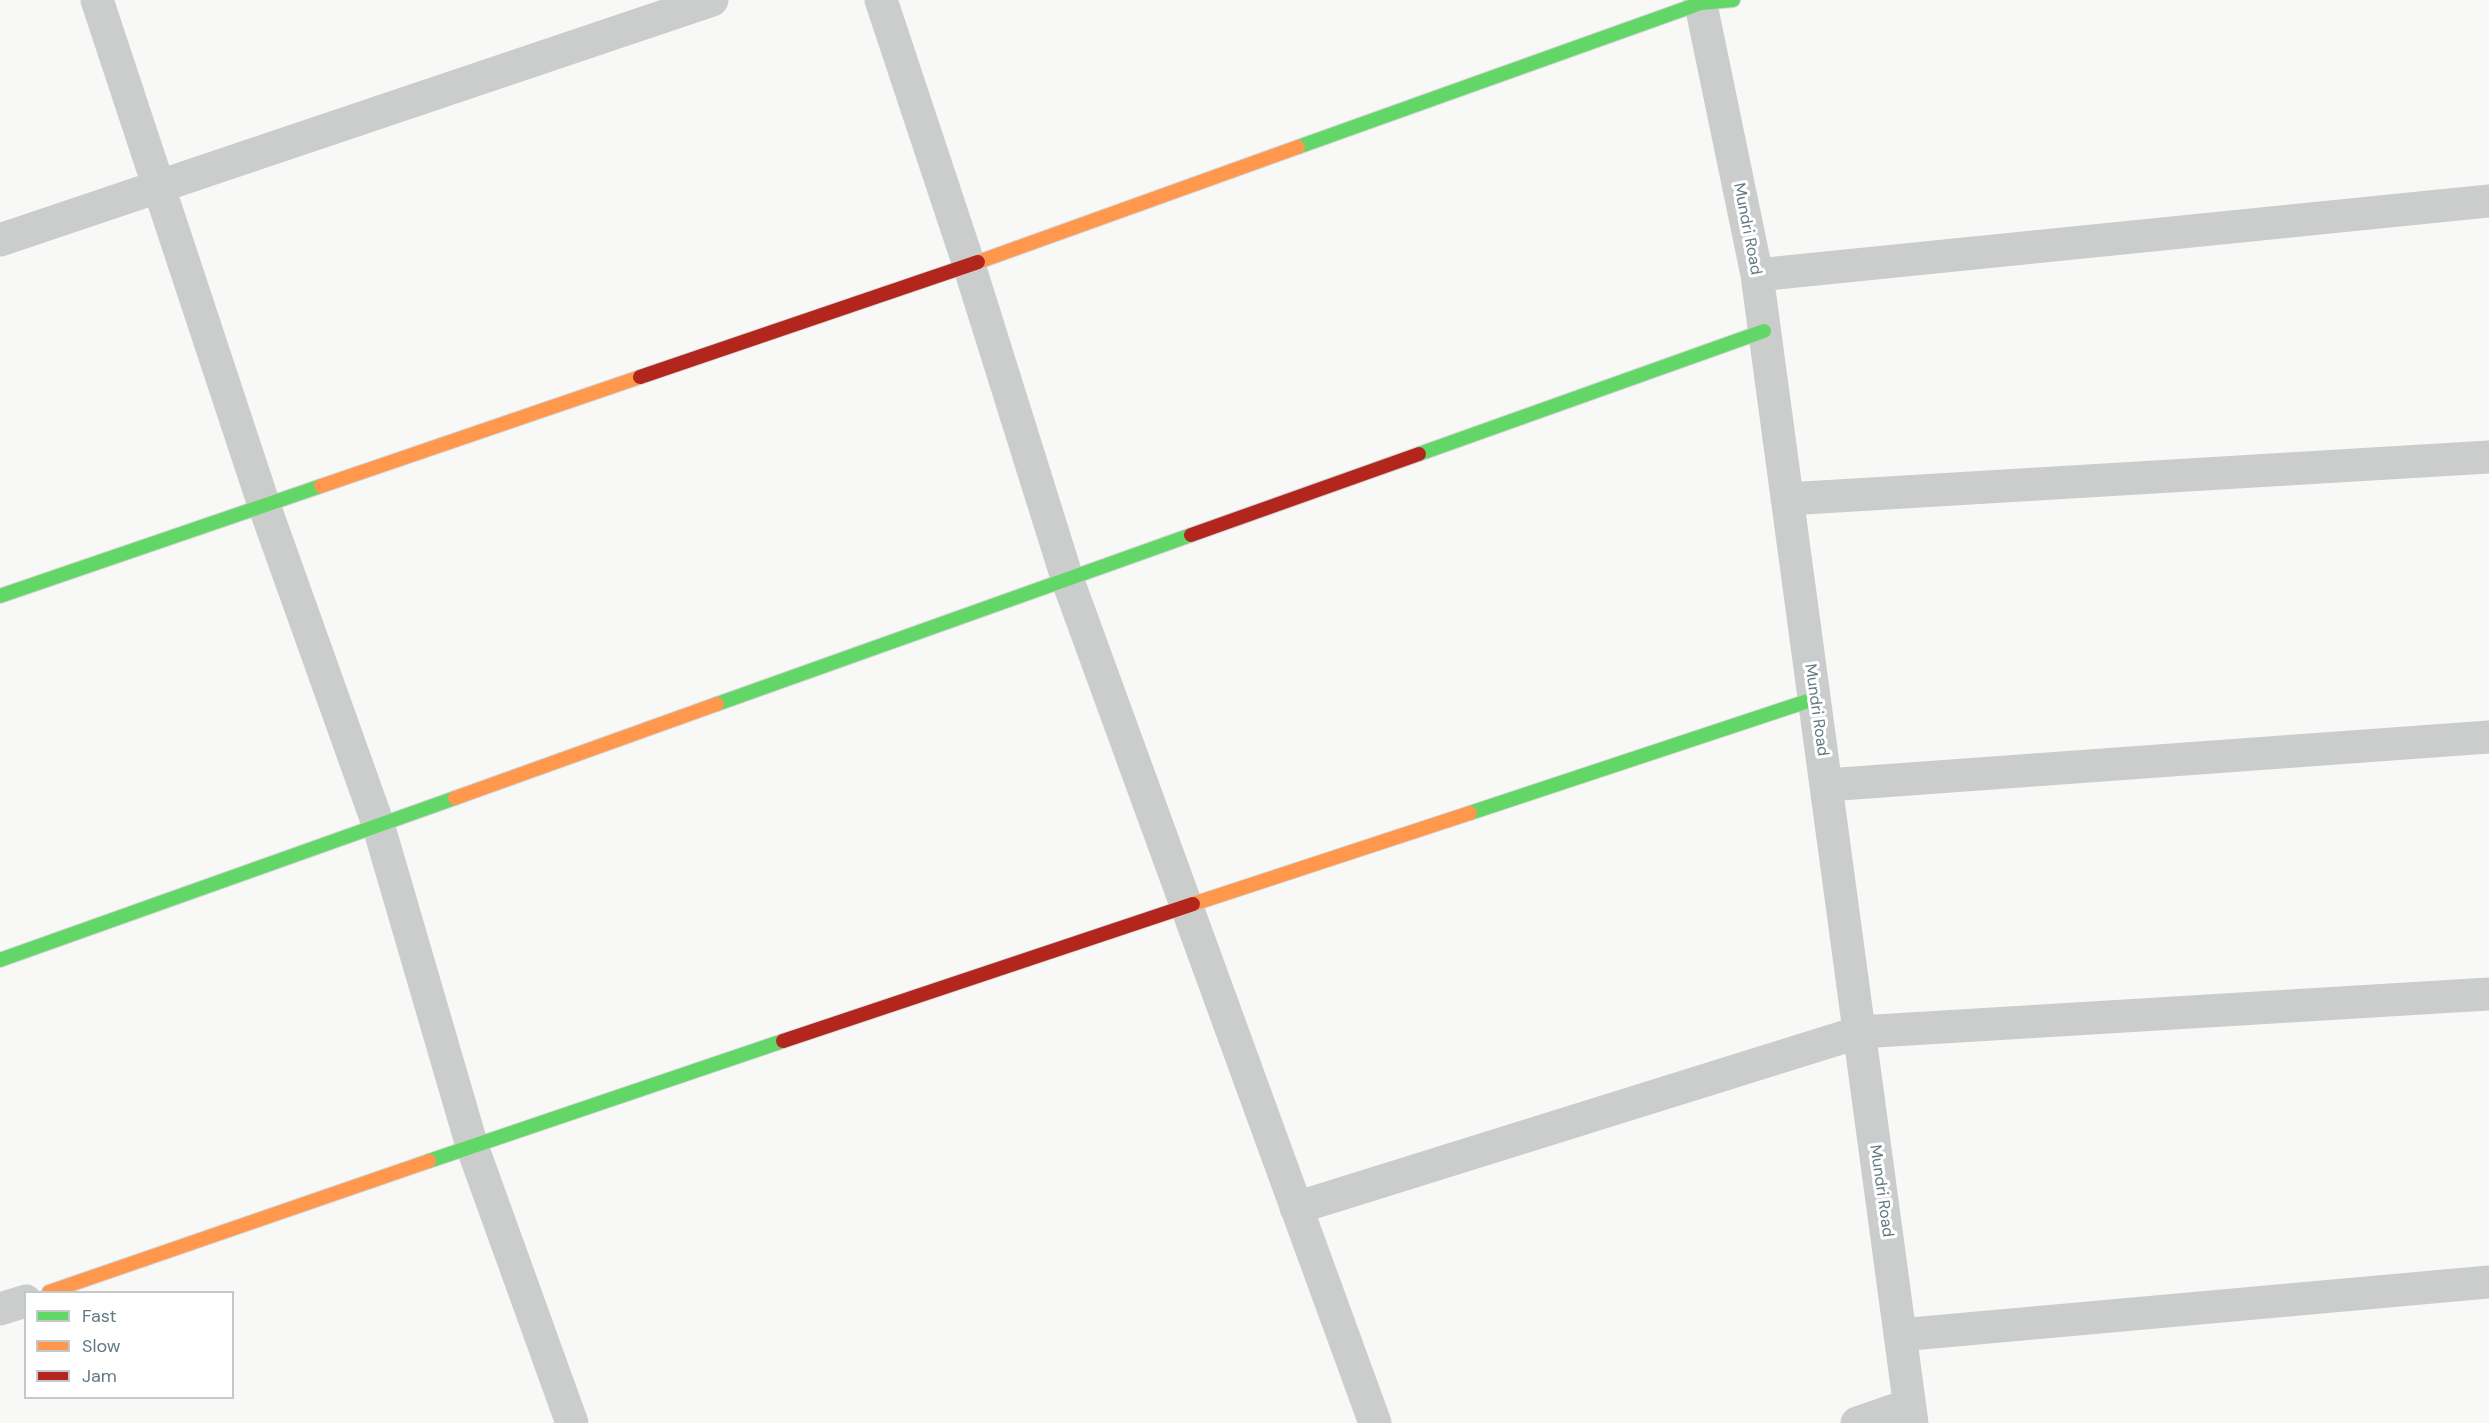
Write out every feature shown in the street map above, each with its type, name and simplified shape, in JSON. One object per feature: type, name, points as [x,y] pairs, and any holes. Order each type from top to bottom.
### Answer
[{"type":"street","points":[[97,0],[264,506],[378,824],[471,1146],[572,1423]]},
{"type":"street","points":[[0,240],[712,0]]},
{"type":"street","points":[[881,0],[969,265],[1068,581],[1375,1423]]},
{"type":"street","points":[[0,596],[969,265],[1700,2],[1733,0]]},
{"type":"street","name":"Mundri Road","points":[[1700,2],[1757,275],[1911,1414]]},
{"type":"street","points":[[1757,275],[2489,201]]},
{"type":"street","points":[[0,960],[1764,331]]},
{"type":"street","points":[[1787,499],[2489,457]]},
{"type":"street","points":[[55,1291],[471,1146],[1186,906],[1814,699]]},
{"type":"street","points":[[1827,785],[2489,737]]},
{"type":"street","points":[[1296,1208],[1860,1032],[2489,994]]},
{"type":"street","points":[[1900,1335],[2489,1282]]},
{"type":"street","points":[[0,1309],[24,1301]]},
{"type":"street","points":[[1857,1423],[1911,1414]]},
{"type":"traffic: fast","points":[[1298,147],[1701,3],[1733,0]]},
{"type":"traffic: fast","points":[[1419,454],[1764,331]]},
{"type":"traffic: fast","points":[[0,596],[321,486]]},
{"type":"traffic: fast","points":[[717,704],[1191,535]]},
{"type":"traffic: fast","points":[[1470,813],[1814,699]]},
{"type":"traffic: fast","points":[[0,960],[455,798]]},
{"type":"traffic: fast","points":[[429,1161],[783,1041]]},
{"type":"traffic: slow","points":[[978,262],[1298,147]]},
{"type":"traffic: slow","points":[[321,486],[640,377]]},
{"type":"traffic: slow","points":[[455,798],[717,704]]},
{"type":"traffic: slow","points":[[1193,904],[1470,813]]},
{"type":"traffic: slow","points":[[52,1291],[429,1161]]},
{"type":"traffic: jam","points":[[640,377],[978,262]]},
{"type":"traffic: jam","points":[[1191,535],[1419,454]]},
{"type":"traffic: jam","points":[[783,1041],[1193,904]]}]
